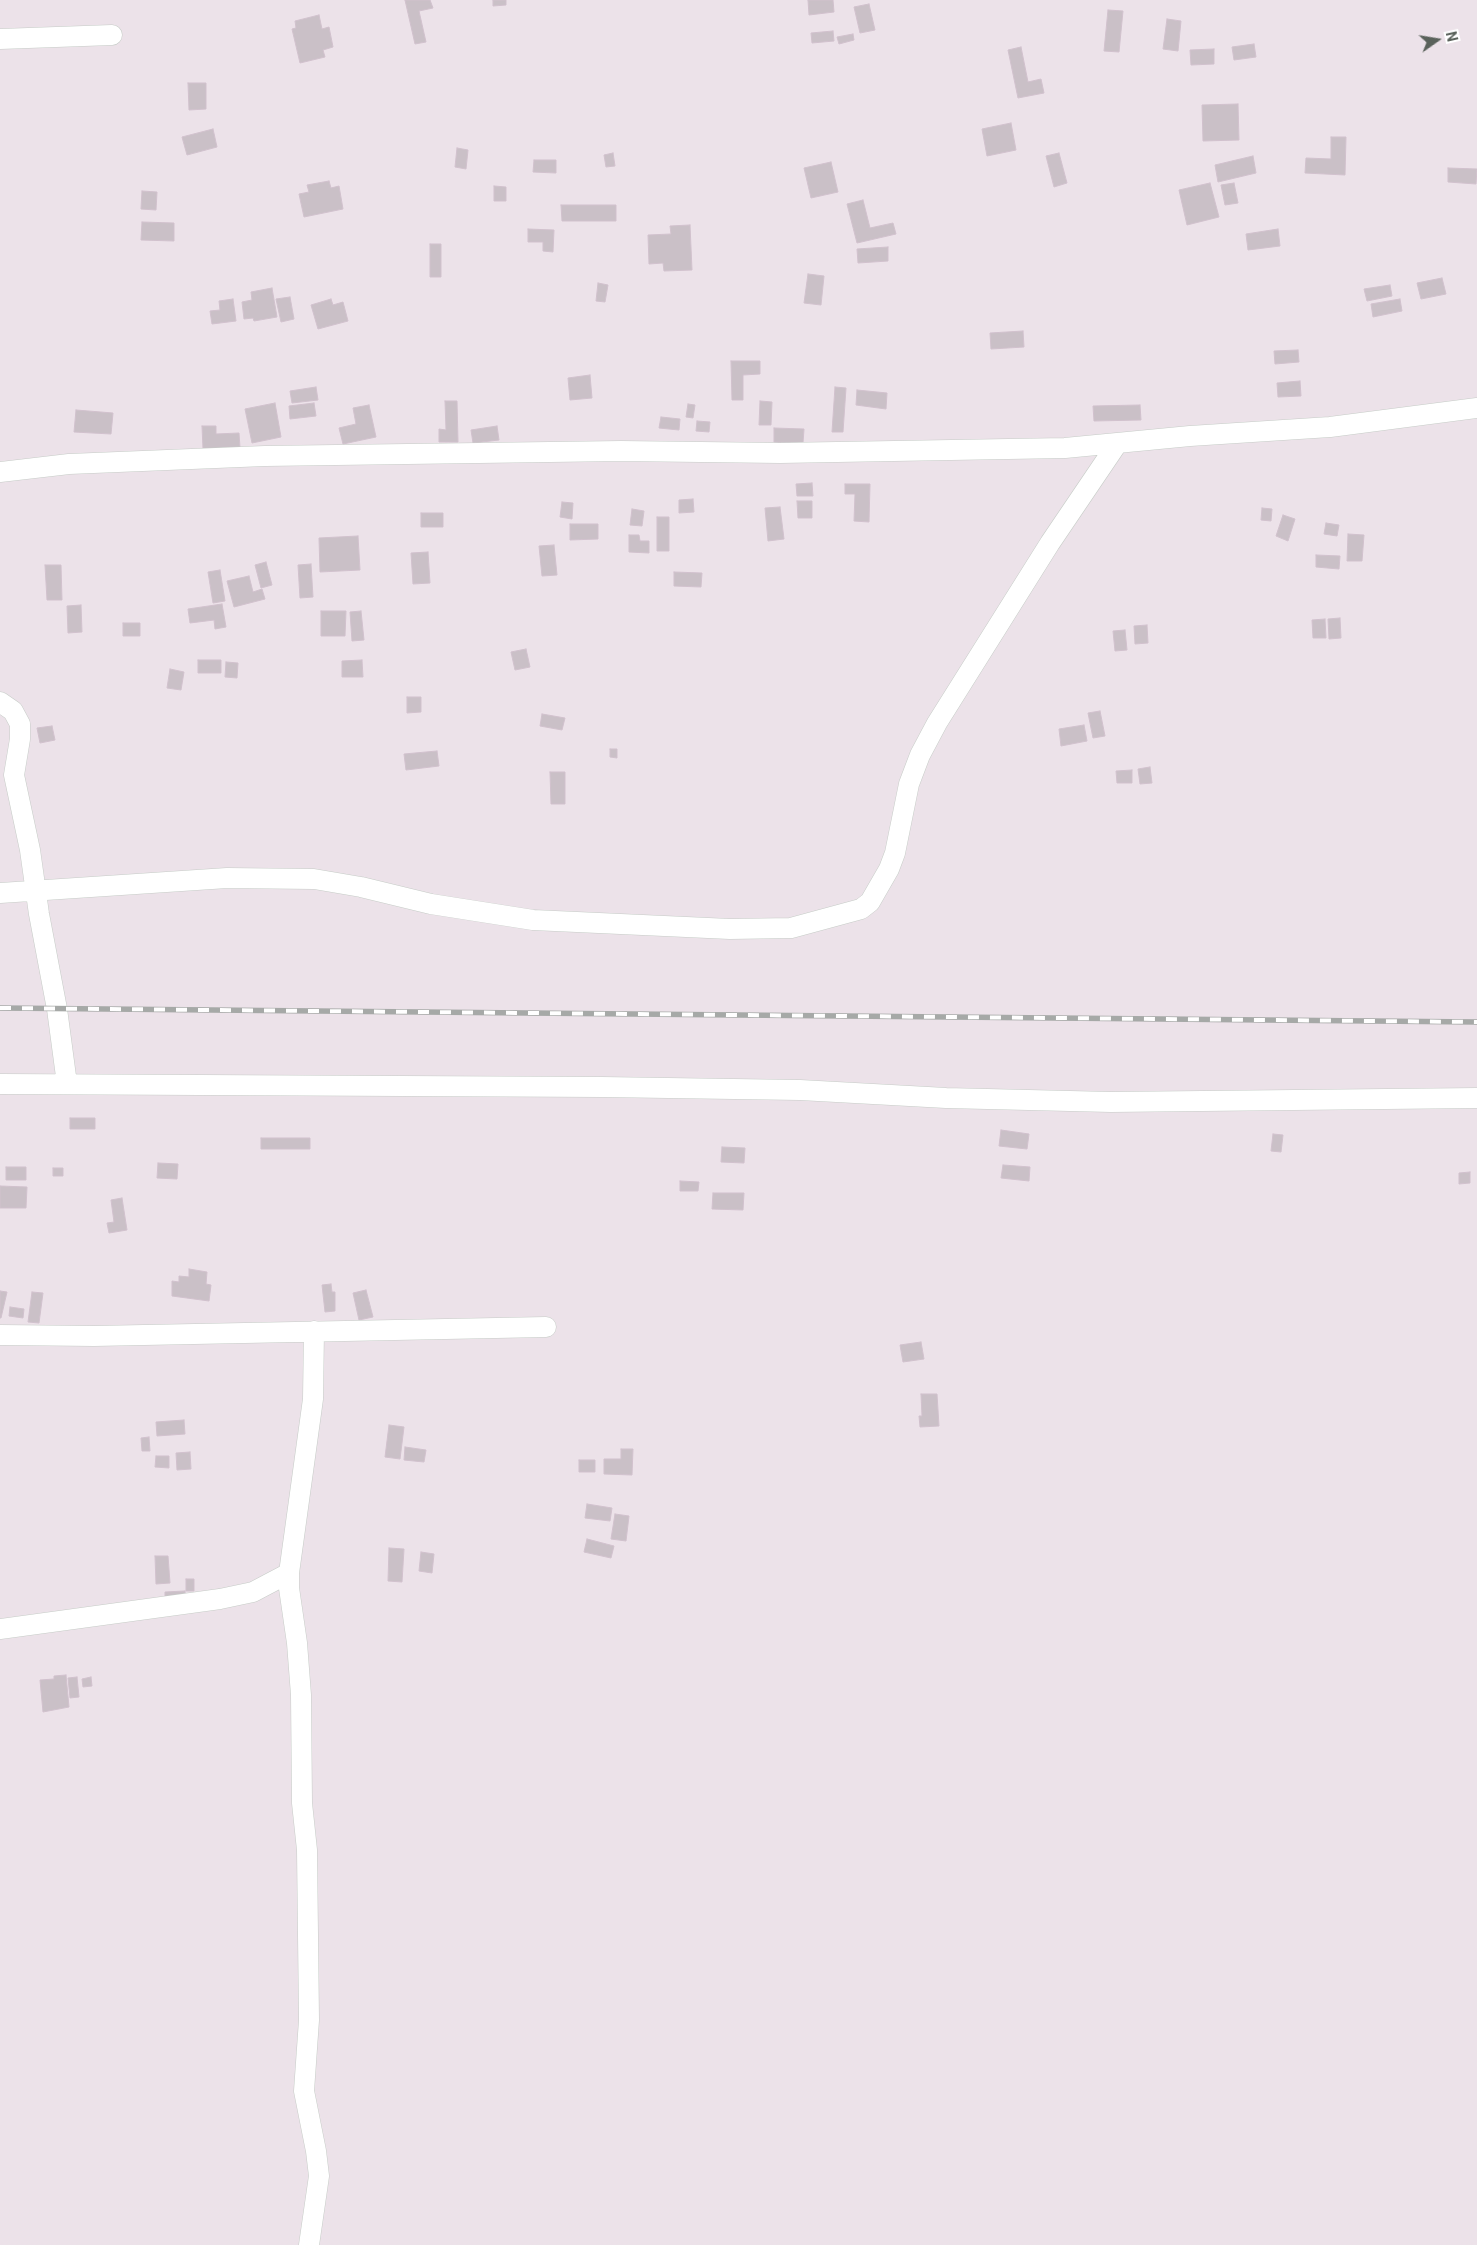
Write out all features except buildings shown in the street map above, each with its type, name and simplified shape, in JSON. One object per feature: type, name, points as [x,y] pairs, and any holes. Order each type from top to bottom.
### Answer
[{"type":"street","points":[[0,39],[112,35]]},
{"type":"street","points":[[0,472],[69,464],[274,456],[621,451],[780,453],[1065,448],[1190,436],[1330,427],[1477,408]]},
{"type":"street","points":[[0,893],[227,878],[305,878],[362,887],[432,904],[533,920],[730,929],[791,928],[861,909],[870,902],[889,869],[895,853],[909,784],[920,755],[937,724],[1050,543],[1117,444]]},
{"type":"street","points":[[0,702],[13,710],[20,724],[20,739],[14,776],[30,850],[35,892],[57,1009],[67,1084]]},
{"type":"street","points":[[0,1084],[780,1090],[946,1098],[1111,1102],[1477,1098]]},
{"type":"street","points":[[0,1334],[94,1336],[546,1327]]},
{"type":"street","points":[[309,2245],[319,2176],[304,2091],[309,2020],[307,1850],[302,1803],[301,1695],[297,1643],[290,1603],[289,1572],[313,1398],[314,1331]]},
{"type":"street","points":[[0,1629],[220,1599],[253,1592],[289,1572]]},
{"type":"railway","points":[[0,1008],[1477,1022]]}]
